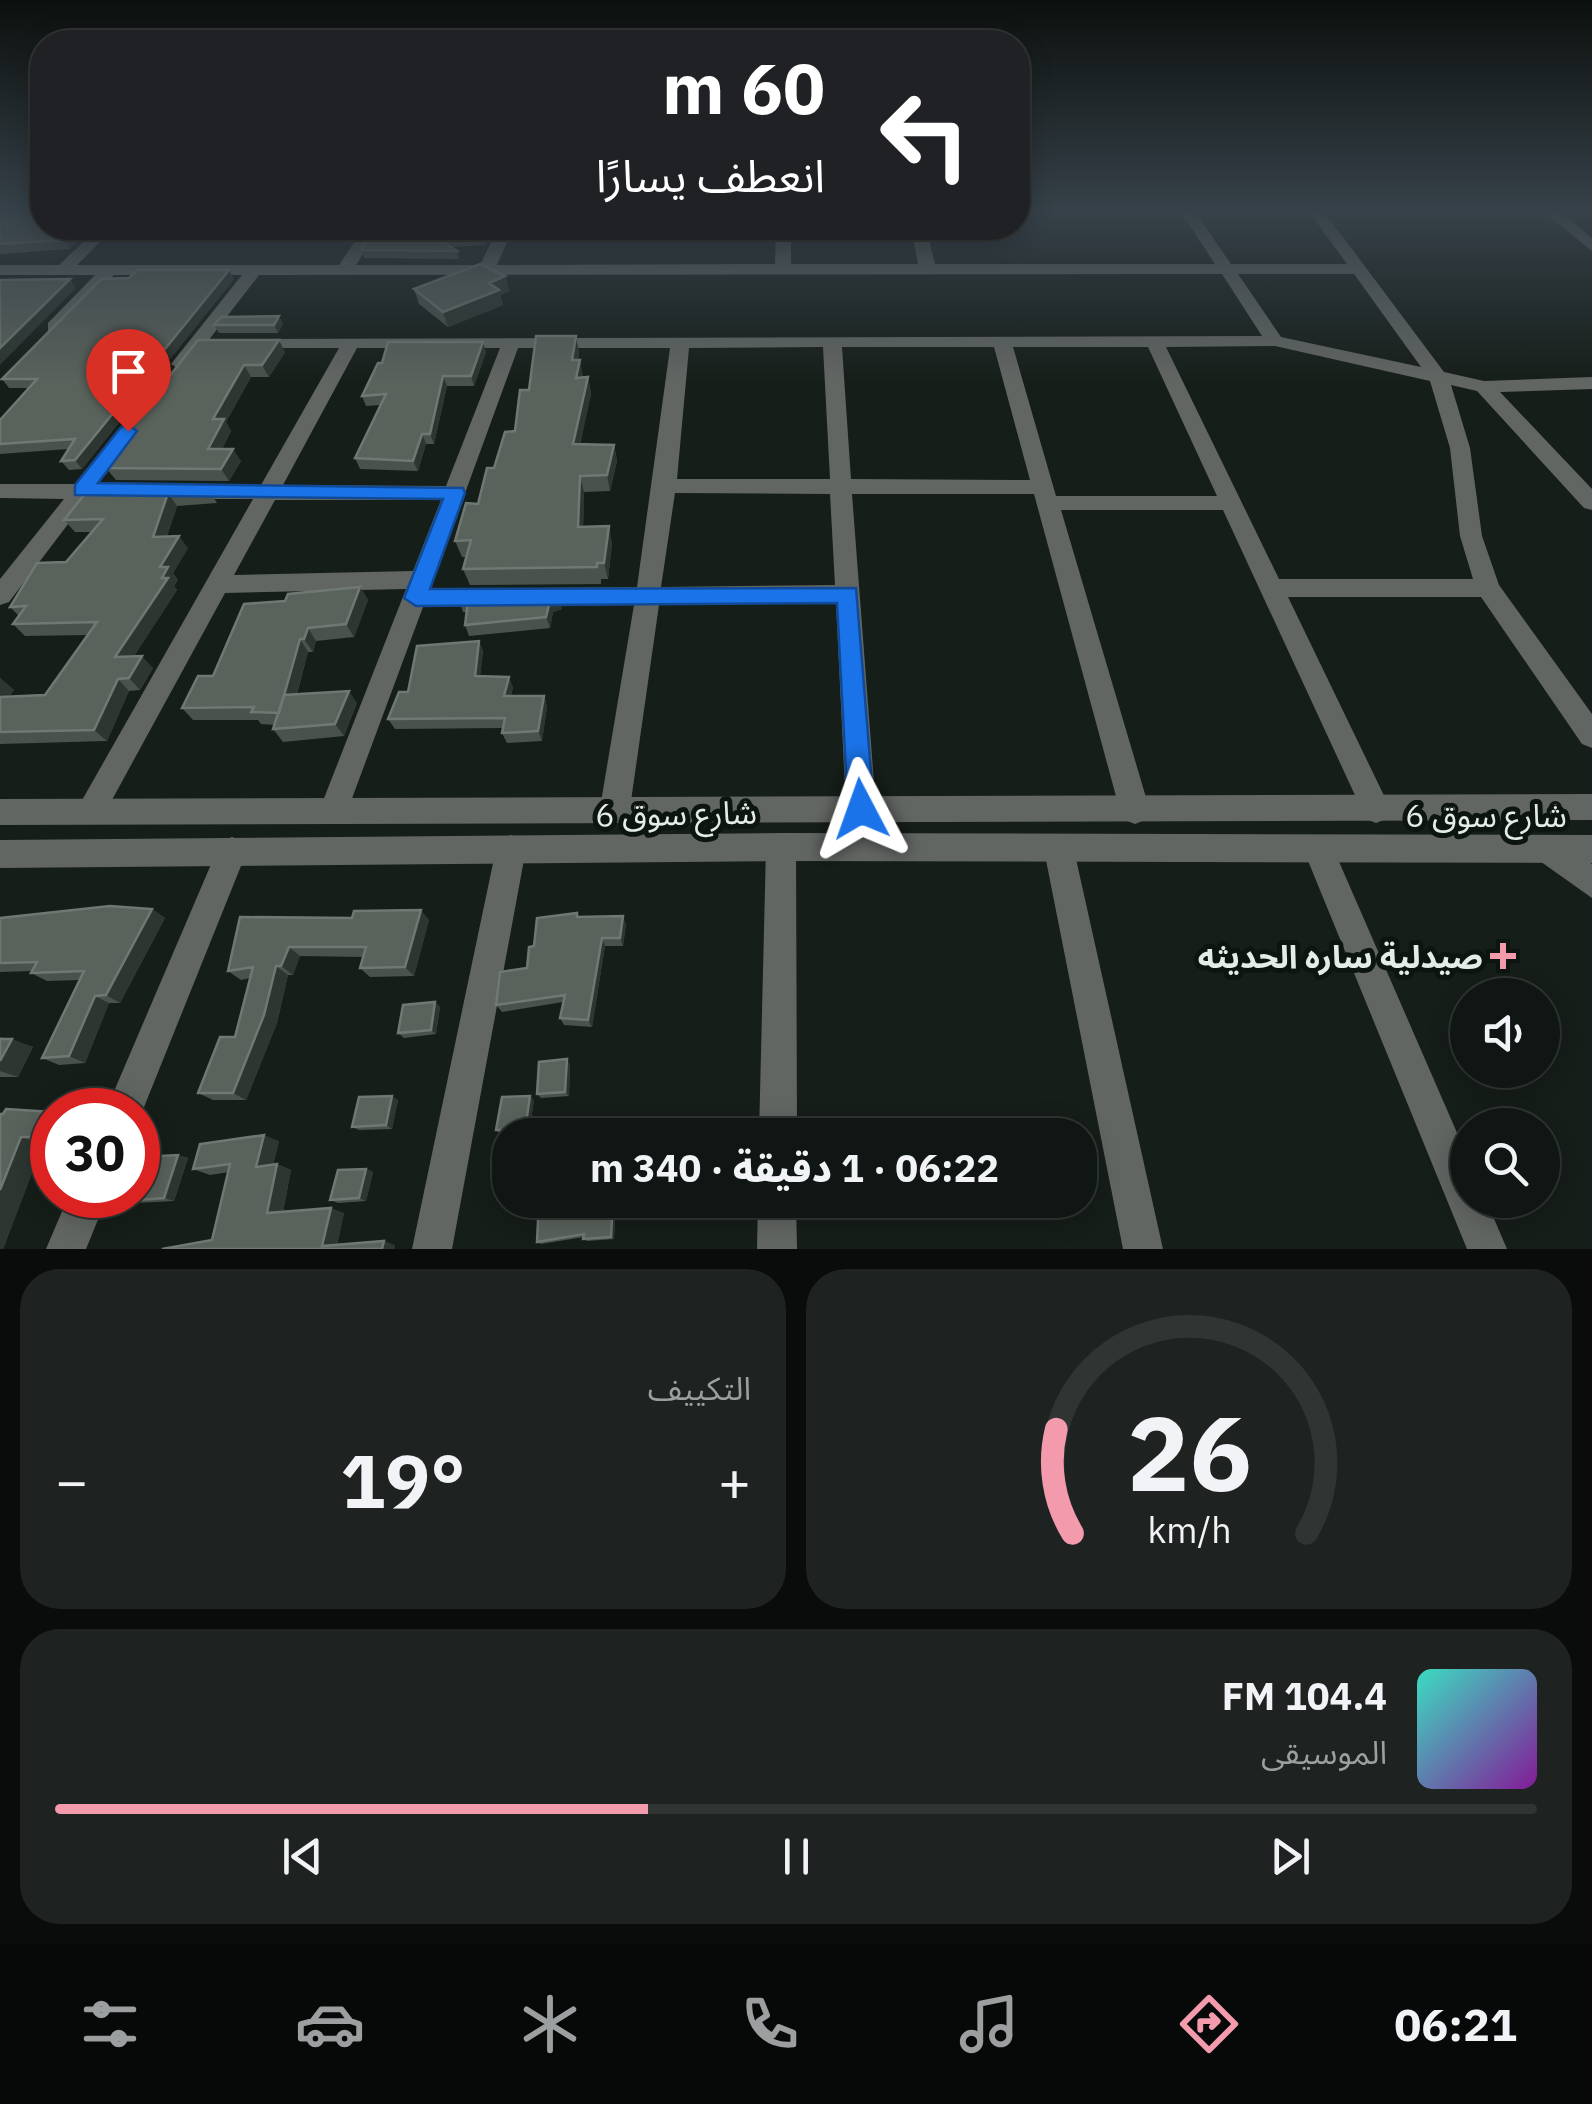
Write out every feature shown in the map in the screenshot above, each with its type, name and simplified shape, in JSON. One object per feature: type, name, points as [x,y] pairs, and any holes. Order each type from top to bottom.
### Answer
[{"type":"street","points":[[1224,267],[1275,341]]},
{"type":"street","points":[[1358,267],[1439,379],[1460,448],[1471,536],[1488,588],[1592,736]]},
{"type":"street","points":[[0,270],[1360,270]]},
{"type":"street","points":[[41,339],[110,270]]},
{"type":"street","points":[[162,387],[216,343],[254,270]]},
{"type":"street","points":[[216,343],[1275,341],[1484,386],[1592,383]]},
{"type":"street","points":[[615,808],[664,486],[680,342]]},
{"type":"street","points":[[832,342],[861,809]]},
{"type":"street","points":[[1002,342],[1135,811]]},
{"type":"street","points":[[1154,342],[1376,810]]},
{"type":"street","points":[[91,811],[350,343]]},
{"type":"street","points":[[334,811],[510,343]]},
{"type":"street","points":[[1484,386],[1592,504]]},
{"type":"street","points":[[2,591],[140,416]]},
{"type":"street","points":[[664,486],[843,486],[1233,503]]},
{"type":"street","points":[[0,491],[456,493]]},
{"type":"street","points":[[219,584],[647,596],[848,594]]},
{"type":"street","points":[[1272,588],[1488,588]]},
{"type":"street","name":"شارع سوق 6","points":[[0,812],[1592,807]]},
{"type":"street","points":[[778,1118],[780,846]]},
{"type":"street","name":"شارع سوق 6","points":[[0,854],[780,846],[1319,851],[1592,849]]},
{"type":"street","points":[[133,1088],[232,850]]},
{"type":"street","points":[[432,1249],[511,850]]},
{"type":"street","points":[[1059,850],[1143,1249]]},
{"type":"street","points":[[1548,850],[1592,883]]},
{"type":"street","points":[[1319,851],[1487,1249]]},
{"type":"street","points":[[66,1249],[79,1218]]},
{"type":"street","points":[[777,1218],[777,1249]]},
{"type":"building","points":[[471,267],[487,267],[505,276],[489,283],[499,290],[443,312],[414,289]]},
{"type":"building","points":[[138,270],[229,270],[75,460],[61,461],[75,439],[0,444],[0,420],[37,379],[2,379],[101,279],[129,278]]},
{"type":"building","points":[[70,279],[0,348],[0,280]]},
{"type":"building","points":[[279,316],[274,325],[214,325],[221,317]]},
{"type":"building","points":[[536,336],[576,336],[572,360],[580,360],[576,378],[588,377],[573,444],[614,445],[607,475],[580,476],[578,527],[609,526],[604,563],[597,563],[597,567],[463,569],[471,540],[455,541],[466,503],[478,504],[487,468],[494,468],[505,432],[515,431],[520,390],[529,390]]},
{"type":"building","points":[[198,340],[279,340],[262,365],[244,365],[213,419],[224,419],[208,449],[233,449],[221,469],[106,468],[118,453],[108,454]]},
{"type":"building","points":[[388,342],[483,342],[471,376],[443,376],[430,434],[422,434],[413,461],[355,458],[386,394],[362,396],[378,363],[382,363]]},
{"type":"building","points":[[88,490],[209,490],[168,493],[153,537],[179,536],[160,567],[168,567],[162,578],[168,578],[115,657],[142,656],[129,678],[118,679],[94,730],[0,732],[0,697],[45,695],[97,622],[13,624],[26,606],[10,607],[37,563],[66,562],[103,519],[64,520]]},
{"type":"building","points":[[360,587],[346,624],[308,628],[304,639],[300,639],[279,713],[251,712],[254,707],[182,708],[198,676],[213,676],[244,604],[285,601],[288,594]]},
{"type":"building","points":[[559,598],[550,601],[546,617],[465,625],[468,601],[458,601],[459,599]]},
{"type":"building","points":[[479,641],[475,676],[509,677],[504,696],[544,696],[538,731],[502,733],[505,718],[388,719],[399,692],[408,692],[417,646]]},
{"type":"building","points":[[349,691],[335,724],[273,729],[284,695]]},
{"type":"building","points":[[110,906],[152,909],[106,995],[95,996],[69,1056],[42,1058],[84,971],[31,973],[37,962],[0,963],[0,918]]},
{"type":"building","points":[[421,910],[405,967],[360,968],[366,947],[289,947],[281,966],[276,966],[264,1015],[233,1093],[198,1093],[220,1037],[235,1037],[253,967],[228,971],[240,917],[352,918],[354,911]]},
{"type":"building","points":[[577,913],[577,917],[623,916],[620,938],[602,938],[588,1020],[560,1018],[565,995],[496,1005],[500,972],[527,968],[537,918]]},
{"type":"building","points":[[435,1002],[431,1030],[398,1033],[403,1005]]},
{"type":"building","points":[[0,1039],[12,1039],[0,1061]]},
{"type":"building","points":[[567,1059],[565,1092],[537,1094],[539,1062]]},
{"type":"building","points":[[392,1096],[386,1125],[352,1127],[359,1097]]},
{"type":"building","points":[[530,1096],[527,1118],[498,1118],[502,1097]]},
{"type":"building","points":[[6,1109],[30,1111],[30,1137],[21,1137],[0,1190],[0,1114]]},
{"type":"building","points":[[264,1135],[256,1167],[277,1164],[267,1213],[331,1208],[322,1246],[384,1241],[382,1249],[162,1249],[212,1240],[230,1164],[193,1169],[200,1144]]},
{"type":"building","points":[[178,1155],[164,1198],[160,1198],[160,1156]]},
{"type":"building","points":[[366,1169],[359,1198],[330,1200],[338,1170]]},
{"type":"building","points":[[538,1218],[612,1218],[611,1237],[583,1239],[584,1234],[537,1242]]},
{"type":"place","name":"صيدلية ساره الحديثه","points":[[1503,956]]},
{"type":"route","points":[[128,431],[82,490],[456,493],[416,598],[848,594],[861,809]]}]
